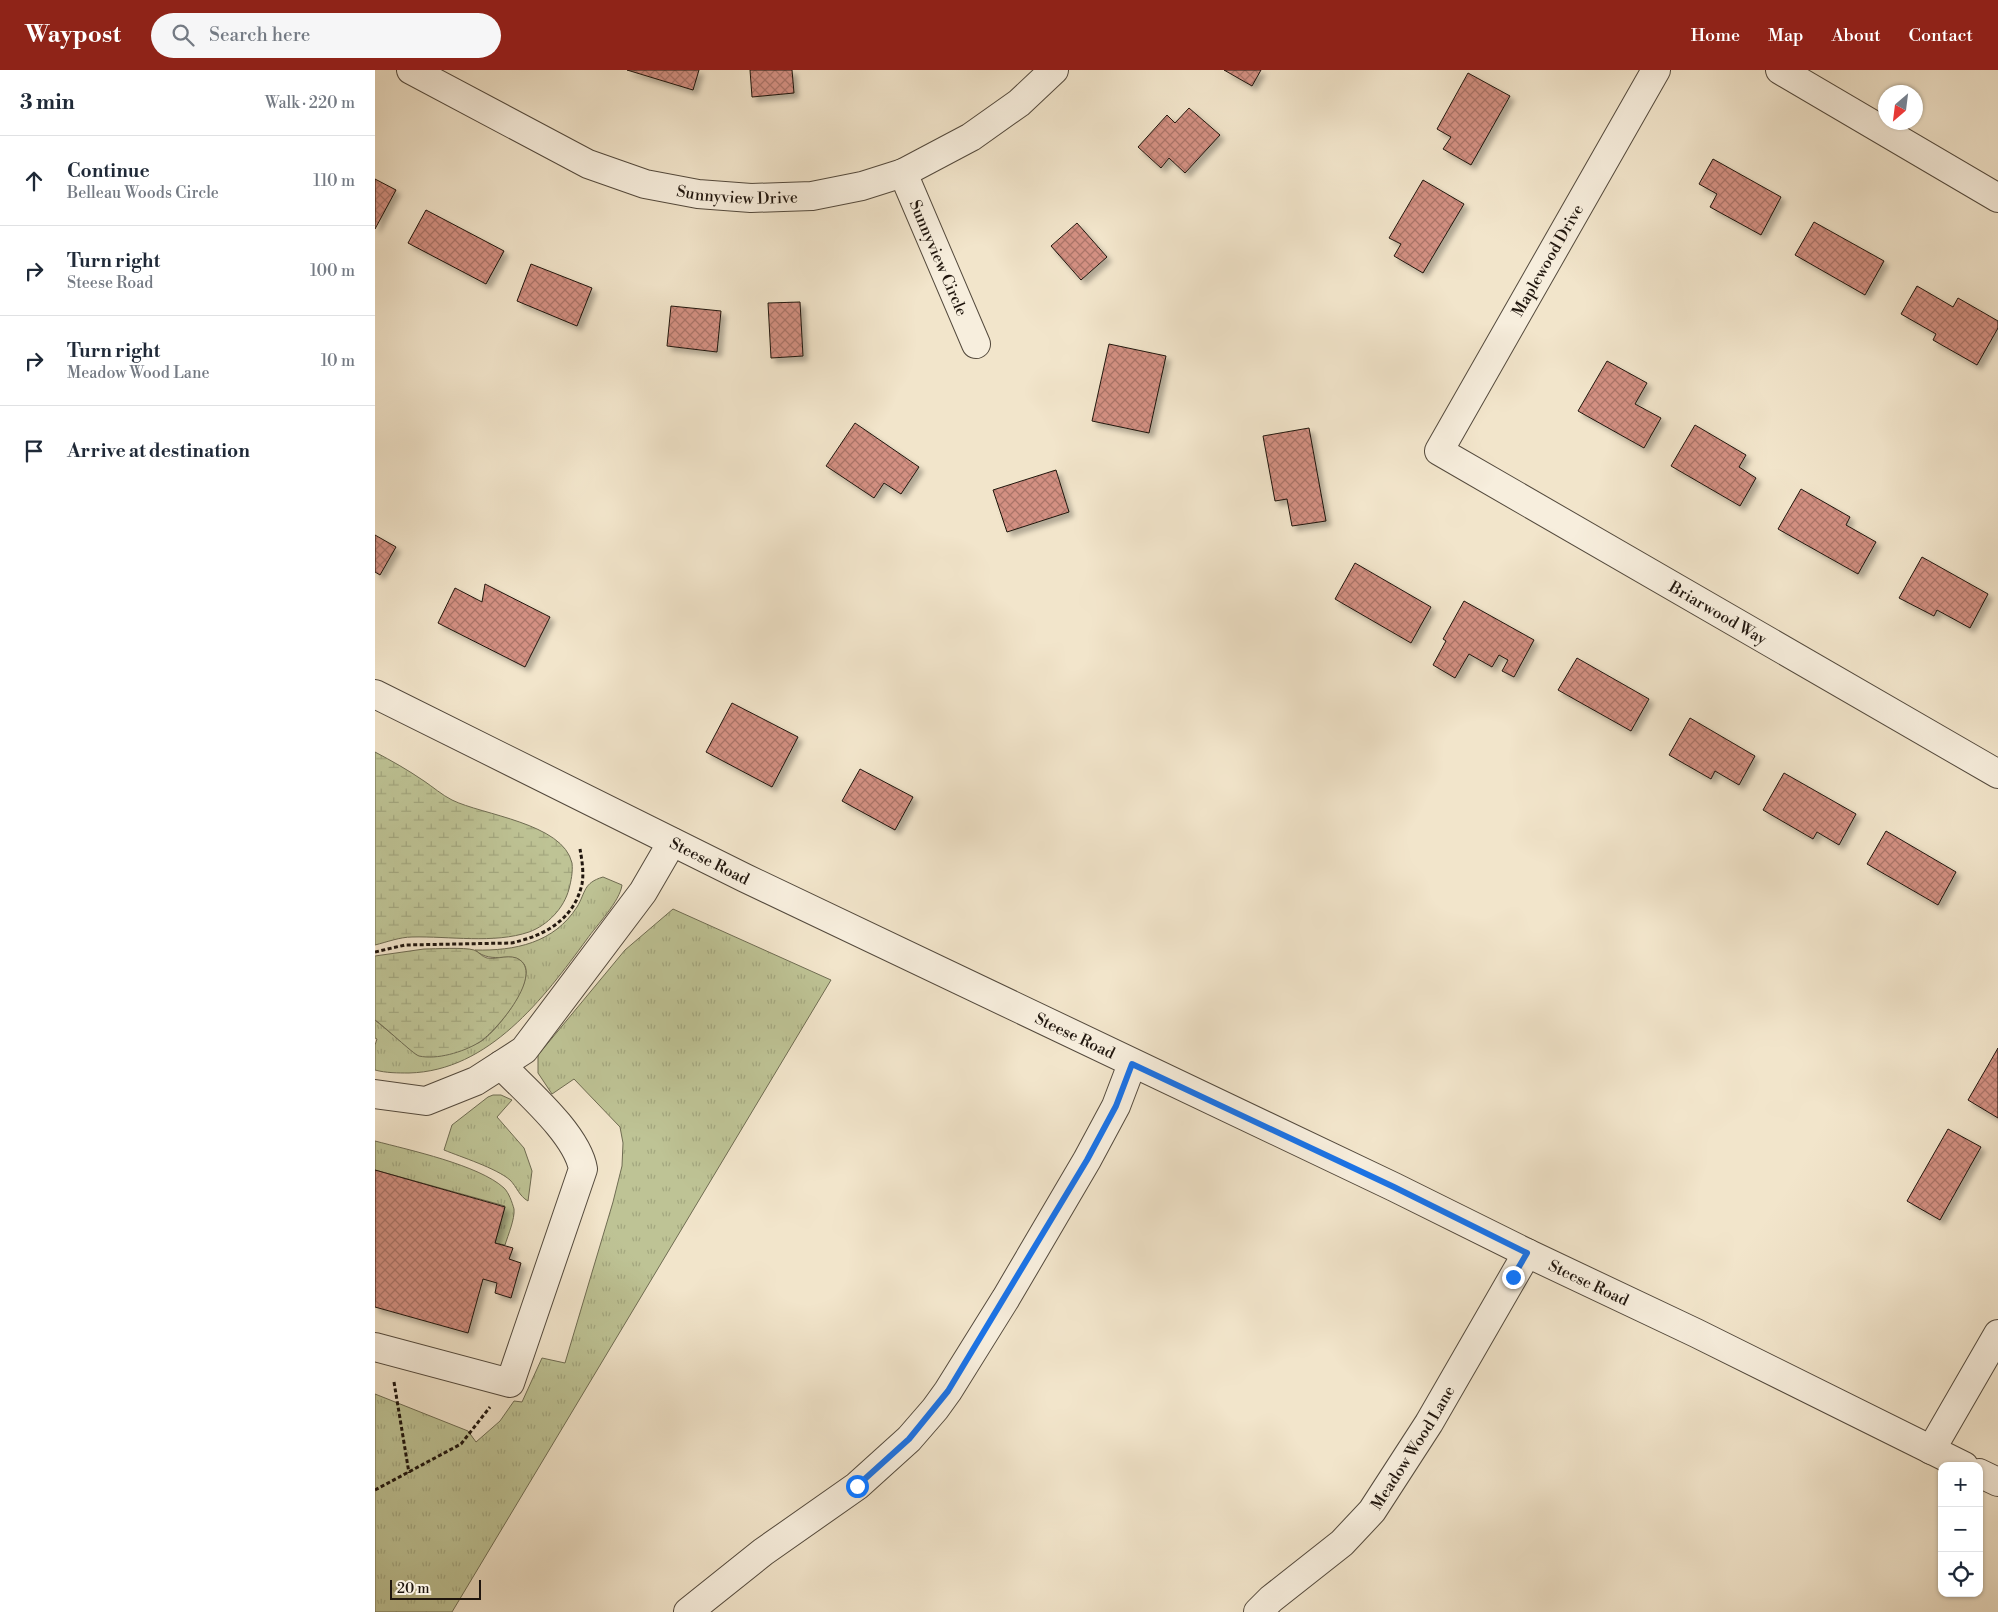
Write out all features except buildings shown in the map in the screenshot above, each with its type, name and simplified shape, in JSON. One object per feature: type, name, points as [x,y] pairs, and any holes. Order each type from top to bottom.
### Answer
[{"type":"street","name":"Sunnyview Drive","points":[[411,70],[588,164],[645,184],[698,194],[751,198],[812,196],[862,186],[903,173],[971,137],[1019,103],[1054,70]]},
{"type":"street","name":"Maplewood Drive","points":[[1439,451],[1656,70]]},
{"type":"street","points":[[1780,70],[1998,198]]},
{"type":"street","name":"Sunnyview Circle","points":[[903,173],[976,344]]},
{"type":"street","name":"Briarwood Way","points":[[1439,451],[1998,774]]},
{"type":"street","name":"Steese Road","points":[[375,694],[672,842],[1132,1064],[1394,1187],[1527,1253],[1696,1333],[1956,1462]]},
{"type":"street","points":[[375,1094],[426,1101],[476,1081],[524,1050],[643,892],[672,842]]},
{"type":"street","points":[[382,1349],[510,1383],[583,1169],[581,1157],[572,1141],[501,1064]]},
{"type":"street","points":[[688,1612],[763,1552],[857,1486],[909,1439],[935,1408],[1005,1298],[1087,1160],[1116,1106],[1132,1064]]},
{"type":"street","name":"Meadow Wood Lane","points":[[1258,1612],[1271,1599],[1343,1543],[1373,1511],[1429,1423],[1527,1253]]},
{"type":"street","points":[[1931,1450],[1998,1334]]},
{"type":"street","points":[[1983,1475],[1998,1482]]},
{"type":"path","points":[[375,952],[405,945],[511,943],[547,931],[561,922],[577,897],[582,884],[583,869],[580,849]]},
{"type":"path","points":[[382,1349],[409,1473]]},
{"type":"path","points":[[375,1490],[461,1444],[510,1383]]},
{"type":"green space","points":[[375,752],[412,773],[452,800],[520,822],[554,838],[565,849],[572,866],[567,896],[554,915],[536,929],[515,936],[486,939],[407,937],[375,945]]},
{"type":"green space","points":[[603,877],[622,885],[617,898],[552,985],[512,1027],[489,1045],[465,1060],[438,1069],[409,1073],[375,1070],[375,1045],[377,1039],[375,1038],[375,1020],[417,1055],[478,1043],[485,1038],[494,1030],[512,1007],[524,983],[526,972],[524,964],[519,960],[508,957],[489,957],[475,950],[505,949],[545,937],[568,919],[577,907],[588,885]]},
{"type":"green space","points":[[673,909],[831,980],[452,1612],[375,1612],[375,1394],[468,1431],[476,1442],[500,1421],[514,1401],[522,1402],[542,1358],[565,1363],[613,1202],[622,1166],[623,1143],[620,1127],[574,1079],[552,1094],[538,1073],[538,1055],[625,950]]},
{"type":"green space","points":[[424,949],[469,949],[487,958],[512,957],[520,960],[525,968],[525,979],[521,991],[514,1004],[495,1029],[478,1043],[442,1056],[419,1056],[375,1020],[375,956]]},
{"type":"green space","points":[[493,1095],[501,1095],[512,1100],[497,1117],[524,1148],[532,1171],[528,1201],[522,1197],[510,1180],[504,1176],[444,1150],[452,1125]]},
{"type":"green space","points":[[375,1141],[461,1165],[493,1180],[504,1188],[509,1195],[514,1209],[505,1245],[495,1243],[505,1206],[375,1170]]},
{"type":"route","points":[[857,1486],[909,1439],[948,1391],[1087,1160],[1116,1106],[1132,1064],[1394,1187],[1527,1253],[1513,1277]]}]
